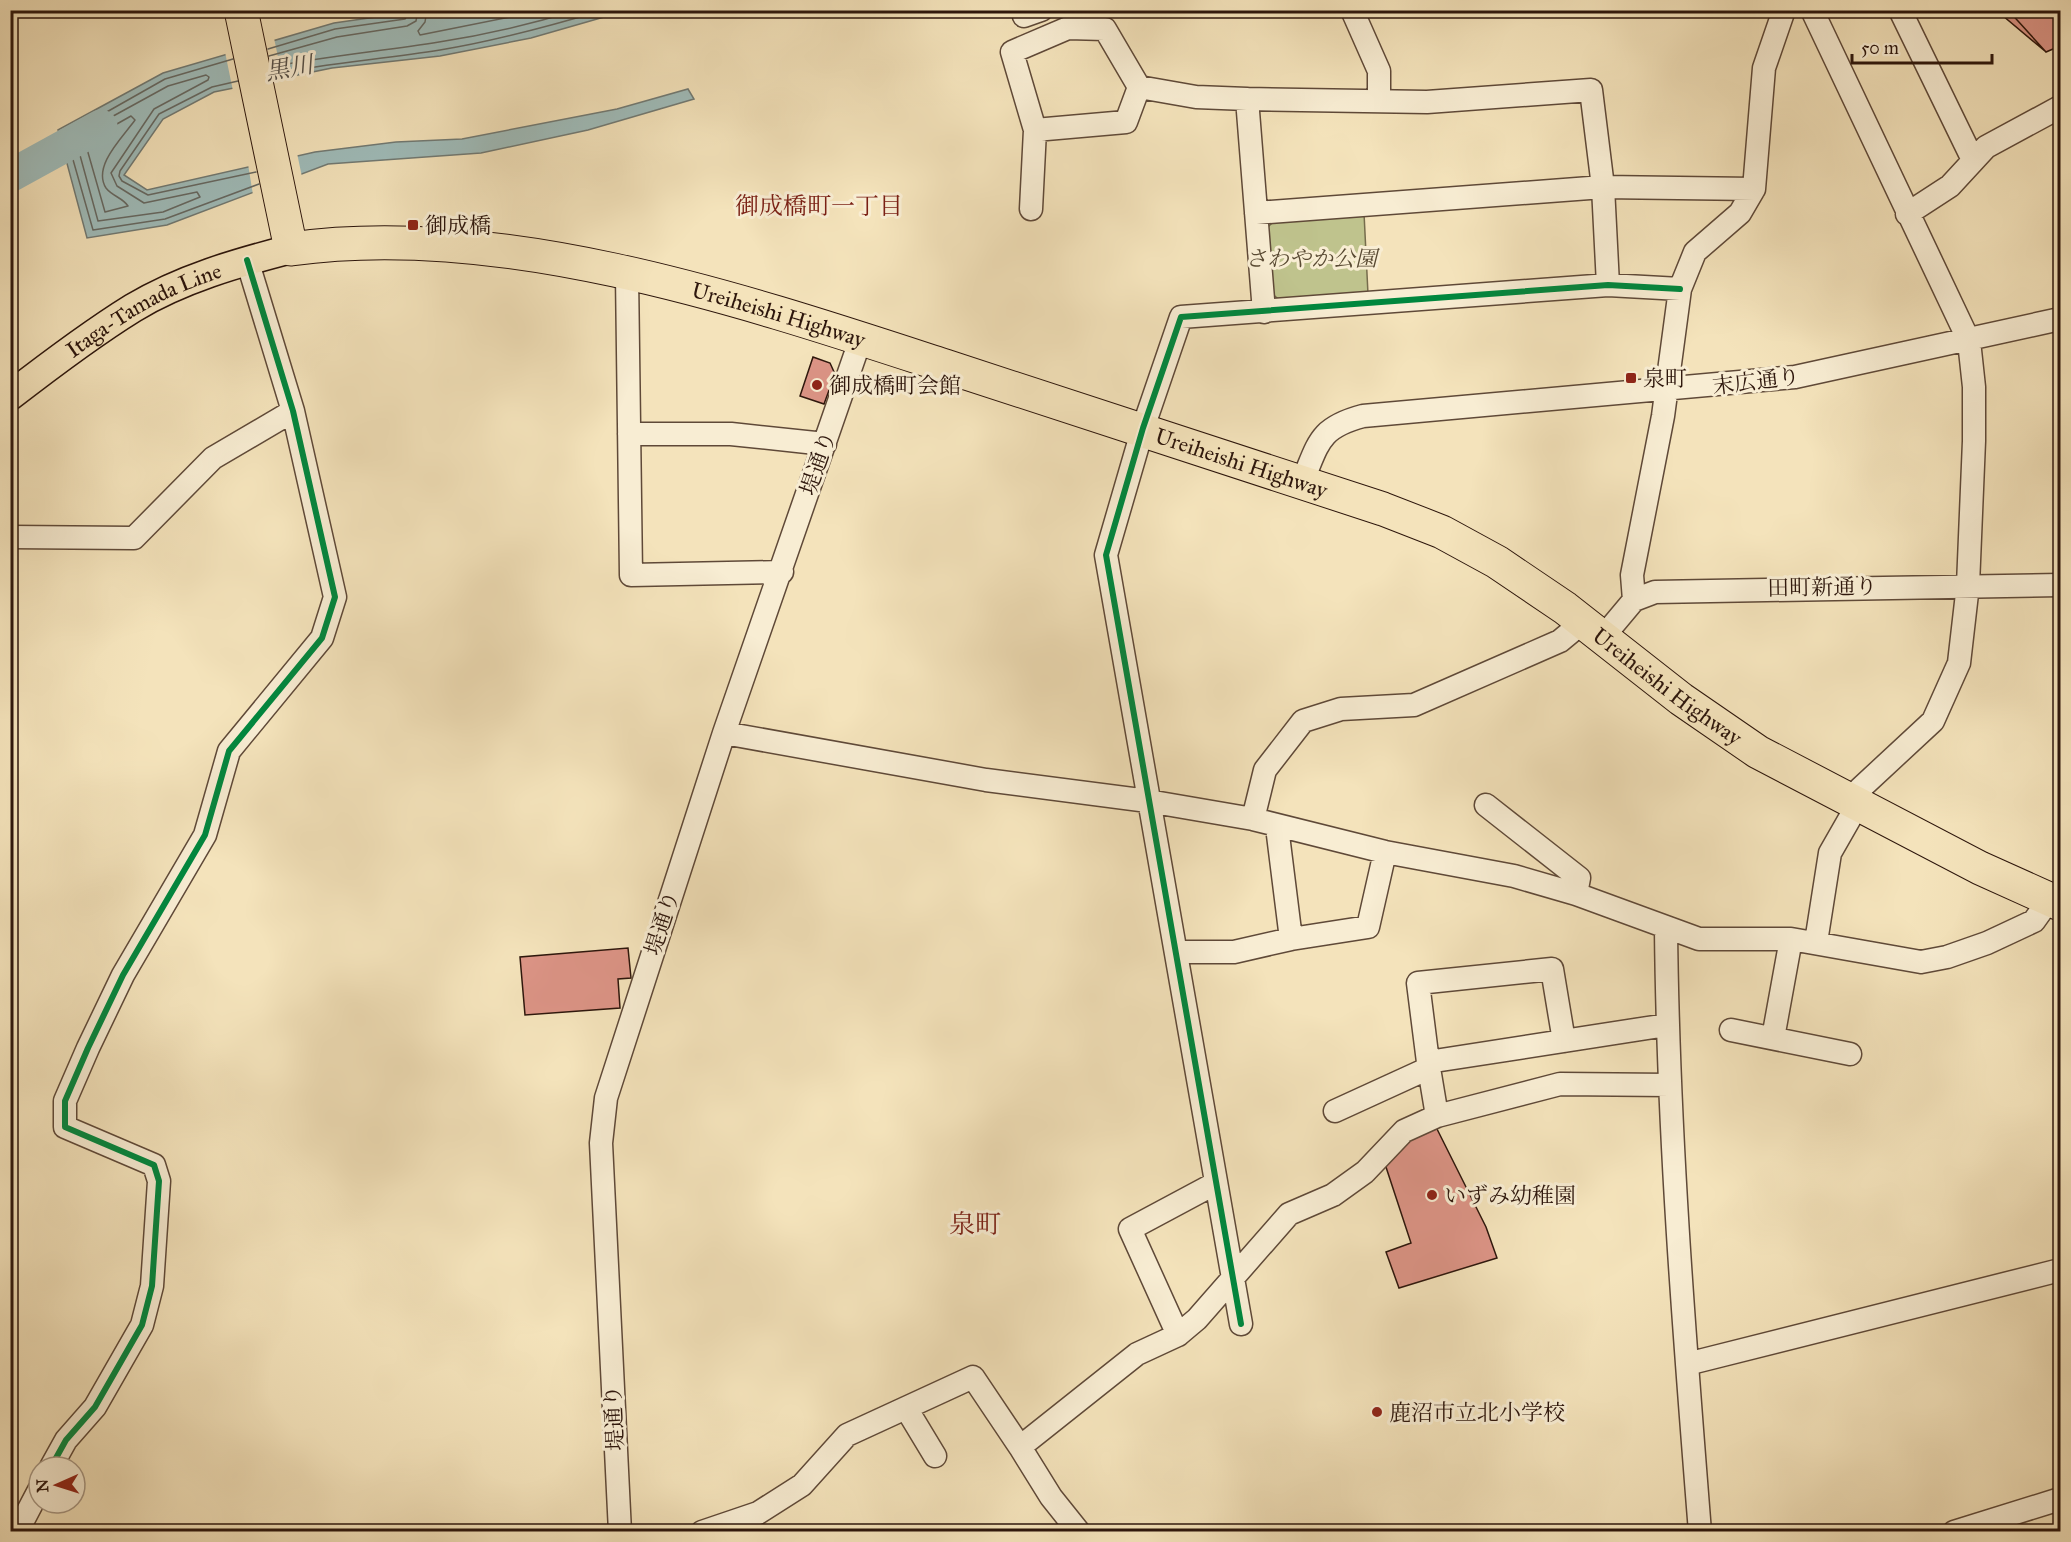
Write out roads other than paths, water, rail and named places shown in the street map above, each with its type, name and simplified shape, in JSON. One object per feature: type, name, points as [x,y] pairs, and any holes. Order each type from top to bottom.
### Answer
[{"type":"highway","points":[[241,10],[291,249]]},
{"type":"highway","name":"Ureiheishi Highway","points":[[291,249],[354,242],[426,242],[528,255],[627,275],[736,301],[861,338],[1383,509],[1442,532],[1497,562],[1593,630],[1681,699],[1758,752],[1980,868],[2055,902]]},
{"type":"main road","name":"Itaga-Tamada Line","points":[[10,396],[134,308],[176,287],[248,260],[291,249]]},
{"type":"street","points":[[1352,10],[1378,71],[1379,101]]},
{"type":"street","points":[[1253,819],[1265,770],[1303,721],[1341,709],[1414,705],[1560,641],[1593,630],[1634,600],[1632,575],[1663,416],[1680,289],[1695,252],[1740,213],[1754,189],[1764,68],[1784,10]]},
{"type":"street","points":[[1812,10],[1969,341],[1974,387],[1968,585],[1963,647],[1933,721],[1854,802],[1830,853],[1816,942]]},
{"type":"street","points":[[1900,10],[1973,160]]},
{"type":"street","points":[[1031,209],[1035,130],[1012,52],[1068,28],[1105,30],[1139,87],[1196,97],[1427,102],[1591,90],[1603,187],[1608,285]]},
{"type":"street","points":[[1035,130],[1126,122],[1139,87]]},
{"type":"street","points":[[1246,99],[1264,312]]},
{"type":"street","points":[[1907,214],[1950,186],[1986,147],[2059,113]]},
{"type":"street","points":[[1256,213],[1603,187],[1754,189]]},
{"type":"street","points":[[58,1455],[66,1440],[95,1407],[142,1325],[152,1286],[159,1181],[154,1165],[65,1127],[65,1101],[123,975],[205,835],[229,751],[322,638],[335,597],[293,411],[248,260]]},
{"type":"street","points":[[627,275],[631,575],[782,572]]},
{"type":"street","points":[[1241,1324],[1106,555],[1143,429],[1181,317],[1608,285],[1680,289]]},
{"type":"street","name":"末広通り","points":[[1302,482],[1325,434],[1340,422],[1363,416],[1391,411],[1665,390],[1795,377],[1969,341],[2061,319]]},
{"type":"street","name":"堤通り","points":[[620,1532],[601,1153],[603,1114],[620,1052],[724,733],[782,572],[861,338]]},
{"type":"street","points":[[10,537],[134,538],[213,458],[293,411]]},
{"type":"street","points":[[630,434],[731,434],[825,444]]},
{"type":"street","name":"田町新通り","points":[[1634,600],[1655,592],[1680,590],[2061,585]]},
{"type":"street","points":[[724,733],[986,780],[1148,801],[1253,819],[1277,827],[1384,852],[1514,876],[1575,894],[1666,929],[1699,939],[1791,939],[1921,962],[1947,957],[1988,943],[2034,921],[2055,902]]},
{"type":"street","points":[[1486,805],[1579,878],[1575,894]]},
{"type":"street","points":[[1277,827],[1292,939]]},
{"type":"street","points":[[1176,952],[1234,951],[1368,927],[1384,852]]},
{"type":"street","points":[[1666,929],[1670,1085],[1700,1532]]},
{"type":"street","points":[[1773,1038],[1791,939]]},
{"type":"street","points":[[1437,1116],[1418,982],[1552,969],[1564,1041]]},
{"type":"street","points":[[1335,1111],[1428,1065],[1667,1025]]},
{"type":"street","points":[[1731,1030],[1850,1054]]},
{"type":"street","points":[[1020,1447],[1137,1354],[1178,1335],[1197,1319],[1232,1276],[1289,1214],[1333,1195],[1365,1172],[1404,1131],[1437,1116],[1560,1084],[1670,1085]]},
{"type":"street","points":[[1178,1335],[1130,1229],[1216,1183]]},
{"type":"street","points":[[1687,1364],[2061,1270]]},
{"type":"street","points":[[702,1532],[758,1513],[802,1485],[847,1435],[973,1377],[1051,1497],[1079,1532]]},
{"type":"street","points":[[906,1408],[935,1456]]},
{"type":"street","points":[[1954,1532],[2061,1499]]},
{"type":"street","points":[[17,1532],[27,1513]]},
{"type":"water","points":[[425,10],[625,11],[531,38],[440,56],[332,68],[214,92],[163,119],[124,175],[147,190],[315,152],[396,142],[462,139],[617,109],[688,89],[694,99],[588,130],[481,153],[328,164],[167,225],[87,238],[58,130],[163,73],[334,23]]},
{"type":"waterway","name":"黒川","points":[[10,176],[101,126]]},
{"type":"place","name":"御成橋","points":[[413,225]]},
{"type":"place","name":"泉町","points":[[1631,378]]},
{"type":"place","name":"御成橋町会館","points":[[817,385]]},
{"type":"place","name":"いずみ幼稚園","points":[[1432,1195]]},
{"type":"place","name":"鹿沼市立北小学校","points":[[1377,1412]]},
{"type":"district","name":"御成橋町一丁目","points":[[819,206]]},
{"type":"district","name":"泉町","points":[[975,1224]]},
{"type":"park label","name":"さわやか公園","points":[[1311,258]]}]
